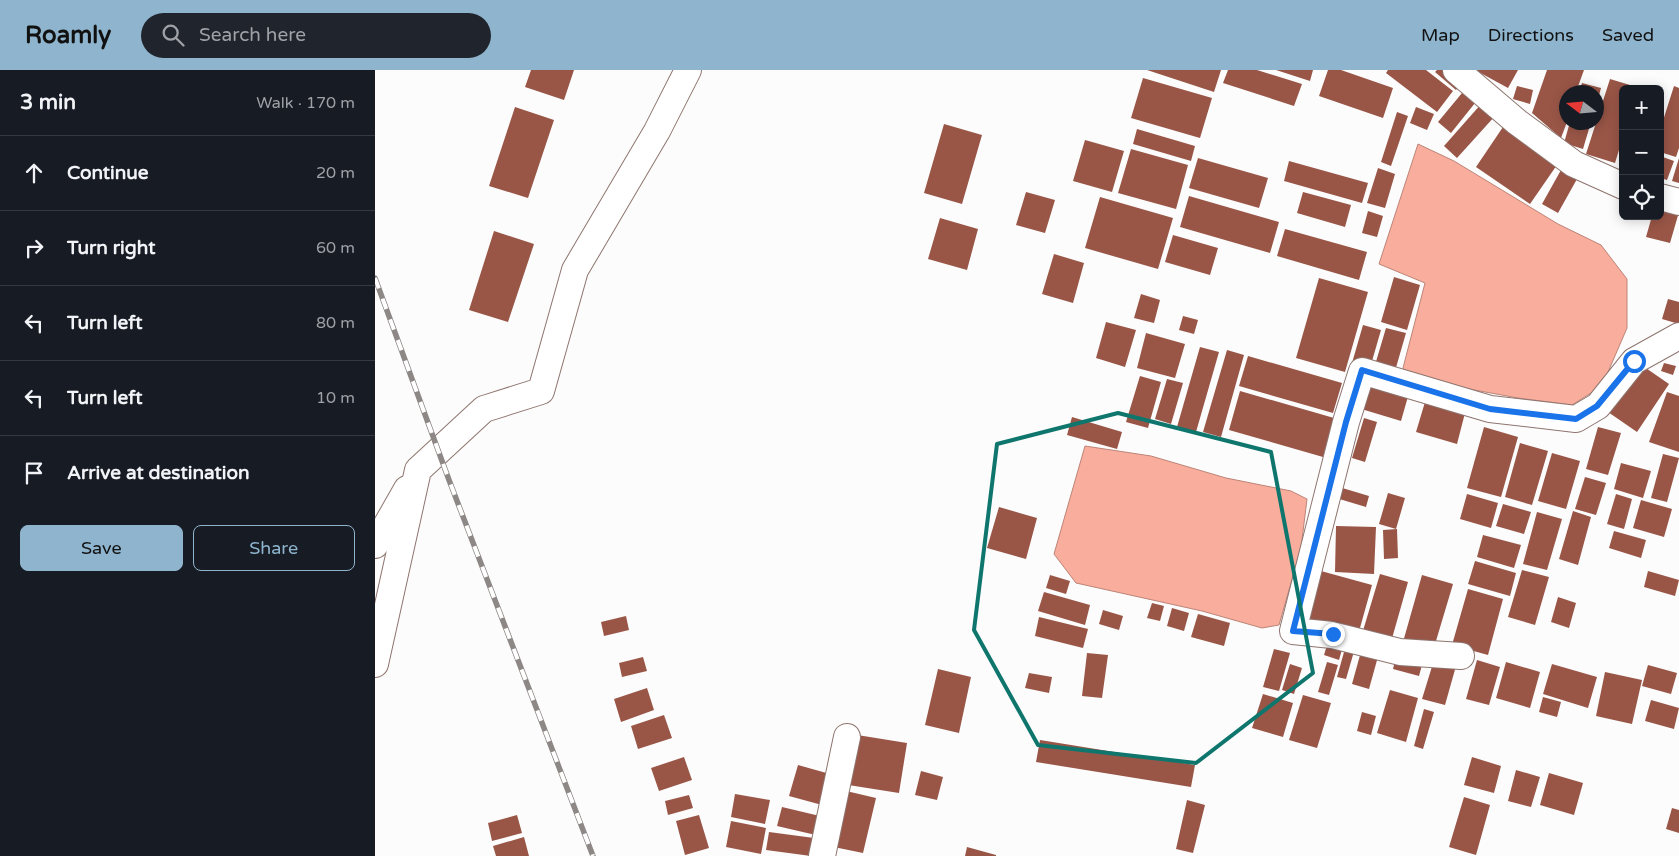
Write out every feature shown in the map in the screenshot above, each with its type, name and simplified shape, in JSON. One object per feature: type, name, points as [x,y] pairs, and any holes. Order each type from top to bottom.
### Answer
[{"type":"street","points":[[375,545],[418,470],[484,409],[541,391],[575,270],[657,131],[688,70]]},
{"type":"street","points":[[1456,70],[1517,122],[1574,164],[1619,184]]},
{"type":"street","points":[[1664,198],[1679,202]]},
{"type":"street","points":[[1461,656],[1400,652],[1333,634],[1293,631],[1346,422],[1362,370],[1490,409],[1576,419],[1597,406],[1634,361],[1679,336]]},
{"type":"street","points":[[375,664],[418,470]]},
{"type":"street","points":[[822,856],[847,737]]},
{"type":"highlighted area","points":[[1118,413],[1271,452],[1313,673],[1196,763],[1038,745],[974,630],[997,444]]},
{"type":"shaded area","points":[[1418,144],[1454,161],[1558,224],[1601,245],[1627,279],[1627,328],[1602,386],[1572,405],[1518,398],[1431,382],[1411,376],[1403,368],[1425,283],[1379,264]]},
{"type":"shaded area","points":[[1085,446],[1151,456],[1226,478],[1291,491],[1307,499],[1301,548],[1279,625],[1262,628],[1202,611],[1076,583],[1054,554]]},
{"type":"building","points":[[531,70],[574,70],[564,100],[525,87]]},
{"type":"building","points":[[1147,70],[1221,70],[1214,92]]},
{"type":"building","points":[[1228,70],[1257,70],[1302,84],[1294,106],[1223,83]]},
{"type":"building","points":[[1276,70],[1313,70],[1310,81]]},
{"type":"building","points":[[1328,70],[1341,70],[1393,88],[1383,118],[1319,96]]},
{"type":"building","points":[[1388,70],[1426,70],[1453,91],[1437,112],[1386,73]]},
{"type":"building","points":[[1437,70],[1448,70],[1462,82],[1456,90],[1435,72]]},
{"type":"building","points":[[1475,70],[1518,70],[1508,88]]},
{"type":"building","points":[[1547,70],[1584,70],[1579,85],[1559,85],[1559,130],[1564,130],[1561,138],[1532,113]]},
{"type":"building","points":[[1143,78],[1212,98],[1200,138],[1131,118]]},
{"type":"building","points":[[1610,79],[1630,85],[1619,85],[1619,150],[1615,163],[1586,154],[1594,130],[1604,130],[1604,98]]},
{"type":"building","points":[[1517,86],[1533,90],[1530,104],[1513,99]]},
{"type":"building","points":[[1674,86],[1679,88],[1679,148],[1676,157],[1664,153],[1664,117]]},
{"type":"building","points":[[1467,87],[1479,98],[1451,133],[1438,122]]},
{"type":"building","points":[[1482,103],[1495,116],[1457,158],[1444,146]]},
{"type":"building","points":[[515,107],[554,120],[528,198],[489,186]]},
{"type":"building","points":[[1416,107],[1434,114],[1427,130],[1410,123]]},
{"type":"building","points":[[1397,112],[1408,116],[1391,166],[1381,162]]},
{"type":"building","points":[[944,124],[982,135],[962,204],[924,193]]},
{"type":"building","points":[[1505,124],[1559,162],[1530,204],[1476,167]]},
{"type":"building","points":[[1137,129],[1195,146],[1191,161],[1133,144]]},
{"type":"building","points":[[1568,130],[1589,130],[1583,149],[1564,143]]},
{"type":"building","points":[[1085,140],[1124,151],[1112,192],[1073,181]]},
{"type":"building","points":[[1131,149],[1188,165],[1176,209],[1118,193]]},
{"type":"building","points":[[1664,157],[1674,161],[1667,180],[1664,179]]},
{"type":"building","points":[[1198,158],[1268,178],[1259,208],[1189,188]]},
{"type":"building","points":[[1679,158],[1679,183],[1672,181]]},
{"type":"building","points":[[1289,161],[1368,183],[1362,203],[1284,181]]},
{"type":"building","points":[[1378,168],[1395,174],[1385,208],[1367,203]]},
{"type":"building","points":[[1561,170],[1577,179],[1558,213],[1542,204]]},
{"type":"building","points":[[1026,192],[1055,200],[1045,233],[1016,225]]},
{"type":"building","points":[[1303,192],[1351,205],[1345,227],[1297,213]]},
{"type":"building","points":[[1189,196],[1279,222],[1270,253],[1180,227]]},
{"type":"building","points":[[1100,197],[1173,218],[1158,269],[1085,248]]},
{"type":"building","points":[[1664,205],[1679,212],[1670,243],[1646,237],[1651,220],[1664,220]]},
{"type":"building","points":[[1368,211],[1383,216],[1377,237],[1362,233]]},
{"type":"building","points":[[940,218],[978,229],[967,270],[928,259]]},
{"type":"building","points":[[1285,229],[1367,252],[1359,280],[1277,256]]},
{"type":"building","points":[[494,231],[534,244],[508,322],[469,310]]},
{"type":"building","points":[[1173,235],[1218,248],[1210,275],[1165,262]]},
{"type":"building","points":[[1054,254],[1084,263],[1073,303],[1042,294]]},
{"type":"building","points":[[1394,277],[1420,285],[1407,330],[1381,322]]},
{"type":"building","points":[[1319,278],[1368,292],[1345,372],[1296,358]]},
{"type":"building","points":[[1141,294],[1160,300],[1154,323],[1134,318]]},
{"type":"building","points":[[1668,299],[1679,302],[1679,324],[1662,319]]},
{"type":"building","points":[[1183,316],[1198,320],[1194,334],[1179,330]]},
{"type":"building","points":[[1106,322],[1136,330],[1125,367],[1096,358]]},
{"type":"building","points":[[1363,325],[1381,330],[1370,368],[1352,363]]},
{"type":"building","points":[[1386,328],[1406,333],[1395,371],[1375,365]]},
{"type":"building","points":[[1146,333],[1185,344],[1175,378],[1137,368]]},
{"type":"building","points":[[1200,347],[1219,352],[1196,432],[1177,427]]},
{"type":"building","points":[[1227,350],[1244,355],[1221,437],[1203,432]]},
{"type":"building","points":[[1248,356],[1342,383],[1333,413],[1239,386]]},
{"type":"building","points":[[1664,363],[1676,366],[1673,375],[1661,371]]},
{"type":"building","points":[[1640,364],[1669,384],[1637,432],[1608,412]]},
{"type":"building","points":[[1140,376],[1161,382],[1148,428],[1126,422]]},
{"type":"building","points":[[1167,379],[1183,383],[1171,424],[1155,419]]},
{"type":"building","points":[[1366,380],[1409,393],[1401,421],[1358,408]]},
{"type":"building","points":[[1240,391],[1334,418],[1323,457],[1229,430]]},
{"type":"building","points":[[1667,392],[1679,396],[1679,452],[1649,442]]},
{"type":"building","points":[[1425,402],[1465,413],[1457,444],[1416,432]]},
{"type":"building","points":[[1072,417],[1122,432],[1117,449],[1067,435]]},
{"type":"building","points":[[1364,418],[1377,422],[1365,462],[1352,458]]},
{"type":"building","points":[[1484,427],[1518,437],[1501,497],[1467,488]]},
{"type":"building","points":[[1598,427],[1621,433],[1608,475],[1586,469]]},
{"type":"building","points":[[1520,443],[1548,451],[1532,505],[1505,497]]},
{"type":"building","points":[[1552,453],[1580,461],[1566,509],[1538,501]]},
{"type":"building","points":[[1663,454],[1679,458],[1667,502],[1651,498]]},
{"type":"building","points":[[1621,463],[1651,471],[1643,498],[1614,489]]},
{"type":"building","points":[[1585,477],[1606,483],[1596,515],[1575,509]]},
{"type":"building","points":[[1339,487],[1369,496],[1366,507],[1336,498]]},
{"type":"building","points":[[1388,493],[1405,498],[1396,529],[1379,524]]},
{"type":"building","points":[[1467,494],[1498,503],[1491,528],[1460,519]]},
{"type":"building","points":[[1616,494],[1632,499],[1624,529],[1607,524]]},
{"type":"building","points":[[1641,500],[1672,509],[1664,537],[1633,528]]},
{"type":"building","points":[[1503,504],[1531,512],[1524,534],[1496,526]]},
{"type":"building","points":[[999,507],[1037,518],[1026,559],[987,548]]},
{"type":"building","points":[[1573,511],[1591,517],[1578,565],[1559,559]]},
{"type":"building","points":[[1537,512],[1562,519],[1547,570],[1523,564]]},
{"type":"building","points":[[1336,526],[1376,527],[1374,574],[1335,572]]},
{"type":"building","points":[[1397,529],[1398,558],[1384,559],[1383,530]]},
{"type":"building","points":[[1614,531],[1646,540],[1641,558],[1609,548]]},
{"type":"building","points":[[1483,535],[1521,545],[1514,568],[1477,557]]},
{"type":"building","points":[[1475,561],[1516,573],[1510,596],[1468,584]]},
{"type":"building","points":[[1522,570],[1549,577],[1535,625],[1508,617]]},
{"type":"building","points":[[1321,571],[1372,585],[1358,635],[1307,620]]},
{"type":"building","points":[[1648,571],[1679,580],[1675,596],[1644,587]]},
{"type":"building","points":[[1380,574],[1408,582],[1391,642],[1362,634]]},
{"type":"building","points":[[1050,575],[1070,581],[1066,594],[1046,588]]},
{"type":"building","points":[[1422,575],[1453,584],[1433,651],[1403,642]]},
{"type":"building","points":[[1468,589],[1503,599],[1488,655],[1452,645]]},
{"type":"building","points":[[1044,592],[1090,605],[1085,625],[1038,611]]},
{"type":"building","points":[[1558,597],[1576,603],[1569,628],[1551,622]]},
{"type":"building","points":[[1152,603],[1164,606],[1160,621],[1147,618]]},
{"type":"building","points":[[1172,608],[1189,613],[1184,631],[1167,626]]},
{"type":"building","points":[[1103,610],[1123,616],[1119,630],[1099,624]]},
{"type":"building","points":[[1198,614],[1230,623],[1224,646],[1191,637]]},
{"type":"building","points":[[626,616],[629,630],[604,636],[601,622]]},
{"type":"building","points":[[1039,617],[1088,629],[1083,648],[1035,636]]},
{"type":"building","points":[[1328,642],[1343,646],[1339,660],[1324,655]]},
{"type":"building","points":[[1346,645],[1355,648],[1346,679],[1337,677]]},
{"type":"building","points":[[1362,648],[1379,653],[1369,689],[1352,684]]},
{"type":"building","points":[[1274,649],[1290,653],[1279,691],[1263,687]]},
{"type":"building","points":[[1087,653],[1108,655],[1102,698],[1082,696]]},
{"type":"building","points":[[1397,653],[1423,661],[1419,676],[1393,669]]},
{"type":"building","points":[[643,657],[647,671],[622,677],[619,663]]},
{"type":"building","points":[[1434,660],[1456,666],[1445,705],[1422,699]]},
{"type":"building","points":[[1477,660],[1500,667],[1489,705],[1466,699]]},
{"type":"building","points":[[1327,662],[1338,665],[1329,695],[1318,692]]},
{"type":"building","points":[[1506,662],[1540,672],[1530,708],[1496,698]]},
{"type":"building","points":[[1290,664],[1302,668],[1294,694],[1282,690]]},
{"type":"building","points":[[1552,664],[1597,677],[1588,708],[1543,694]]},
{"type":"building","points":[[1648,665],[1677,673],[1671,694],[1642,686]]},
{"type":"building","points":[[938,669],[971,677],[959,733],[925,725]]},
{"type":"building","points":[[1605,672],[1642,680],[1632,724],[1596,716]]},
{"type":"building","points":[[1029,673],[1052,677],[1049,693],[1025,688]]},
{"type":"building","points":[[647,688],[654,710],[621,722],[614,699]]},
{"type":"building","points":[[1390,690],[1418,698],[1406,742],[1377,733]]},
{"type":"building","points":[[1263,694],[1293,703],[1283,737],[1252,728]]},
{"type":"building","points":[[1303,695],[1331,703],[1317,748],[1289,740]]},
{"type":"building","points":[[1543,697],[1561,702],[1557,717],[1539,712]]},
{"type":"building","points":[[1651,700],[1679,708],[1674,729],[1645,721]]},
{"type":"building","points":[[1424,709],[1434,712],[1423,749],[1414,746]]},
{"type":"building","points":[[1362,712],[1376,716],[1371,735],[1357,731]]},
{"type":"building","points":[[664,715],[672,738],[638,749],[631,726]]},
{"type":"building","points":[[851,734],[907,743],[899,793],[842,784]]},
{"type":"building","points":[[1040,740],[1195,765],[1191,787],[1036,762]]},
{"type":"building","points":[[684,757],[692,780],[659,791],[651,768]]},
{"type":"building","points":[[1472,757],[1501,766],[1494,793],[1464,785]]},
{"type":"building","points":[[798,765],[830,774],[822,805],[789,796]]},
{"type":"building","points":[[1516,770],[1540,777],[1531,807],[1508,801]]},
{"type":"building","points":[[921,771],[943,777],[937,800],[915,795]]},
{"type":"building","points":[[1549,773],[1583,783],[1574,815],[1540,805]]},
{"type":"building","points":[[842,790],[876,798],[863,853],[829,846]]},
{"type":"building","points":[[735,794],[770,800],[765,824],[731,817]]},
{"type":"building","points":[[689,795],[693,808],[668,815],[665,801]]},
{"type":"building","points":[[1464,797],[1490,805],[1476,855],[1449,847]]},
{"type":"building","points":[[1187,800],[1205,805],[1193,853],[1176,849]]},
{"type":"building","points":[[782,807],[824,817],[820,836],[777,826]]},
{"type":"building","points":[[1672,808],[1679,810],[1679,833],[1666,829]]},
{"type":"building","points":[[517,815],[522,833],[492,841],[488,823]]},
{"type":"building","points":[[699,815],[709,848],[685,855],[676,821]]},
{"type":"building","points":[[731,821],[766,828],[761,854],[726,847]]},
{"type":"building","points":[[769,832],[814,838],[811,856],[766,850]]},
{"type":"building","points":[[524,837],[529,856],[496,856],[493,846]]},
{"type":"building","points":[[967,847],[996,855],[996,856],[965,856]]},
{"type":"railway","points":[[375,278],[449,480],[593,856]]},
{"type":"route","points":[[1333,634],[1293,631],[1346,422],[1362,370],[1490,409],[1576,419],[1597,406],[1634,361]]}]
